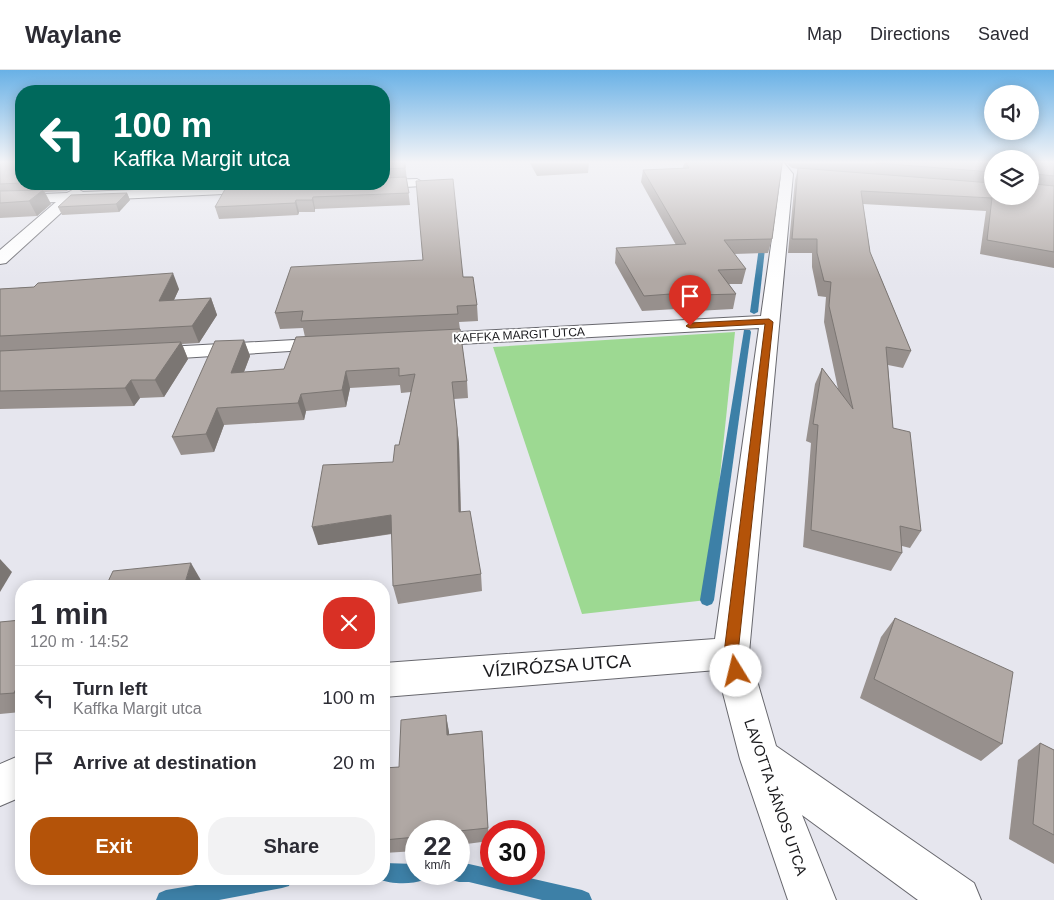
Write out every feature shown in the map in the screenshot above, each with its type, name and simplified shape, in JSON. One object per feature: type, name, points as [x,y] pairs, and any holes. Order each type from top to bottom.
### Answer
[{"type":"street","points":[[0,260],[65,202]]},
{"type":"street","name":"LAVOTTA JÁNOS UTCA","points":[[783,202],[731,653],[760,759],[812,900]]},
{"type":"street","name":"KAFFKA MARGIT UTCA","points":[[404,340],[769,322]]},
{"type":"street","points":[[128,355],[355,343]]},
{"type":"street","name":"VÍZIRÓZSA UTCA","points":[[390,680],[731,653]]},
{"type":"street","points":[[760,759],[957,900]]},
{"type":"street","points":[[0,785],[15,779]]},
{"type":"green space","points":[[735,332],[707,600],[582,614],[493,347]]},
{"type":"building","points":[[64,202],[118,202],[116,204],[58,207]]},
{"type":"building","points":[[218,202],[295,202],[295,203],[215,207]]},
{"type":"building","points":[[418,202],[455,202],[463,277],[473,277],[477,305],[457,306],[458,314],[301,321],[303,311],[275,313],[291,267],[423,260]]},
{"type":"building","points":[[661,202],[777,202],[772,239],[724,240],[746,269],[718,270],[736,294],[699,295],[697,292],[644,296],[616,248],[686,244]]},
{"type":"building","points":[[795,202],[863,202],[870,252],[911,351],[886,347],[893,428],[910,432],[921,531],[900,526],[902,553],[811,530],[818,425],[813,424],[822,368],[853,409],[829,306],[831,282],[824,281],[817,253],[817,239],[792,239]]},
{"type":"building","points":[[1039,202],[1054,202],[1054,252],[987,240],[991,205],[1039,205]]},
{"type":"building","points":[[173,273],[159,301],[211,298],[192,326],[0,336],[0,289],[34,287],[38,283]]},
{"type":"building","points":[[460,329],[467,381],[452,382],[457,427],[459,512],[470,511],[481,574],[393,586],[391,515],[312,527],[323,465],[393,462],[395,445],[399,445],[415,374],[399,376],[399,368],[346,371],[342,390],[301,394],[298,403],[217,408],[206,434],[172,437],[215,341],[244,340],[231,373],[284,369],[296,337]]},
{"type":"building","points":[[181,342],[155,380],[131,380],[125,388],[0,391],[0,351]]},
{"type":"building","points":[[191,563],[186,580],[109,580],[113,571]]},
{"type":"building","points":[[895,618],[1013,672],[1002,744],[874,679]]},
{"type":"building","points":[[15,621],[14,693],[0,694],[0,622]]},
{"type":"building","points":[[446,715],[447,735],[482,731],[488,820],[480,820],[480,829],[470,830],[470,820],[405,820],[405,838],[390,839],[390,768],[399,767],[401,720]]},
{"type":"building","points":[[1040,743],[1054,750],[1054,835],[1033,824]]},
{"type":"waterway","points":[[754,312],[763,240]]},
{"type":"waterway","points":[[707,600],[747,332]]},
{"type":"waterway","points":[[390,872],[405,873]]},
{"type":"waterway","points":[[470,873],[582,900]]},
{"type":"waterway","points":[[166,900],[249,885]]},
{"type":"route","points":[[690,326],[769,322],[731,653],[736,671]]}]
